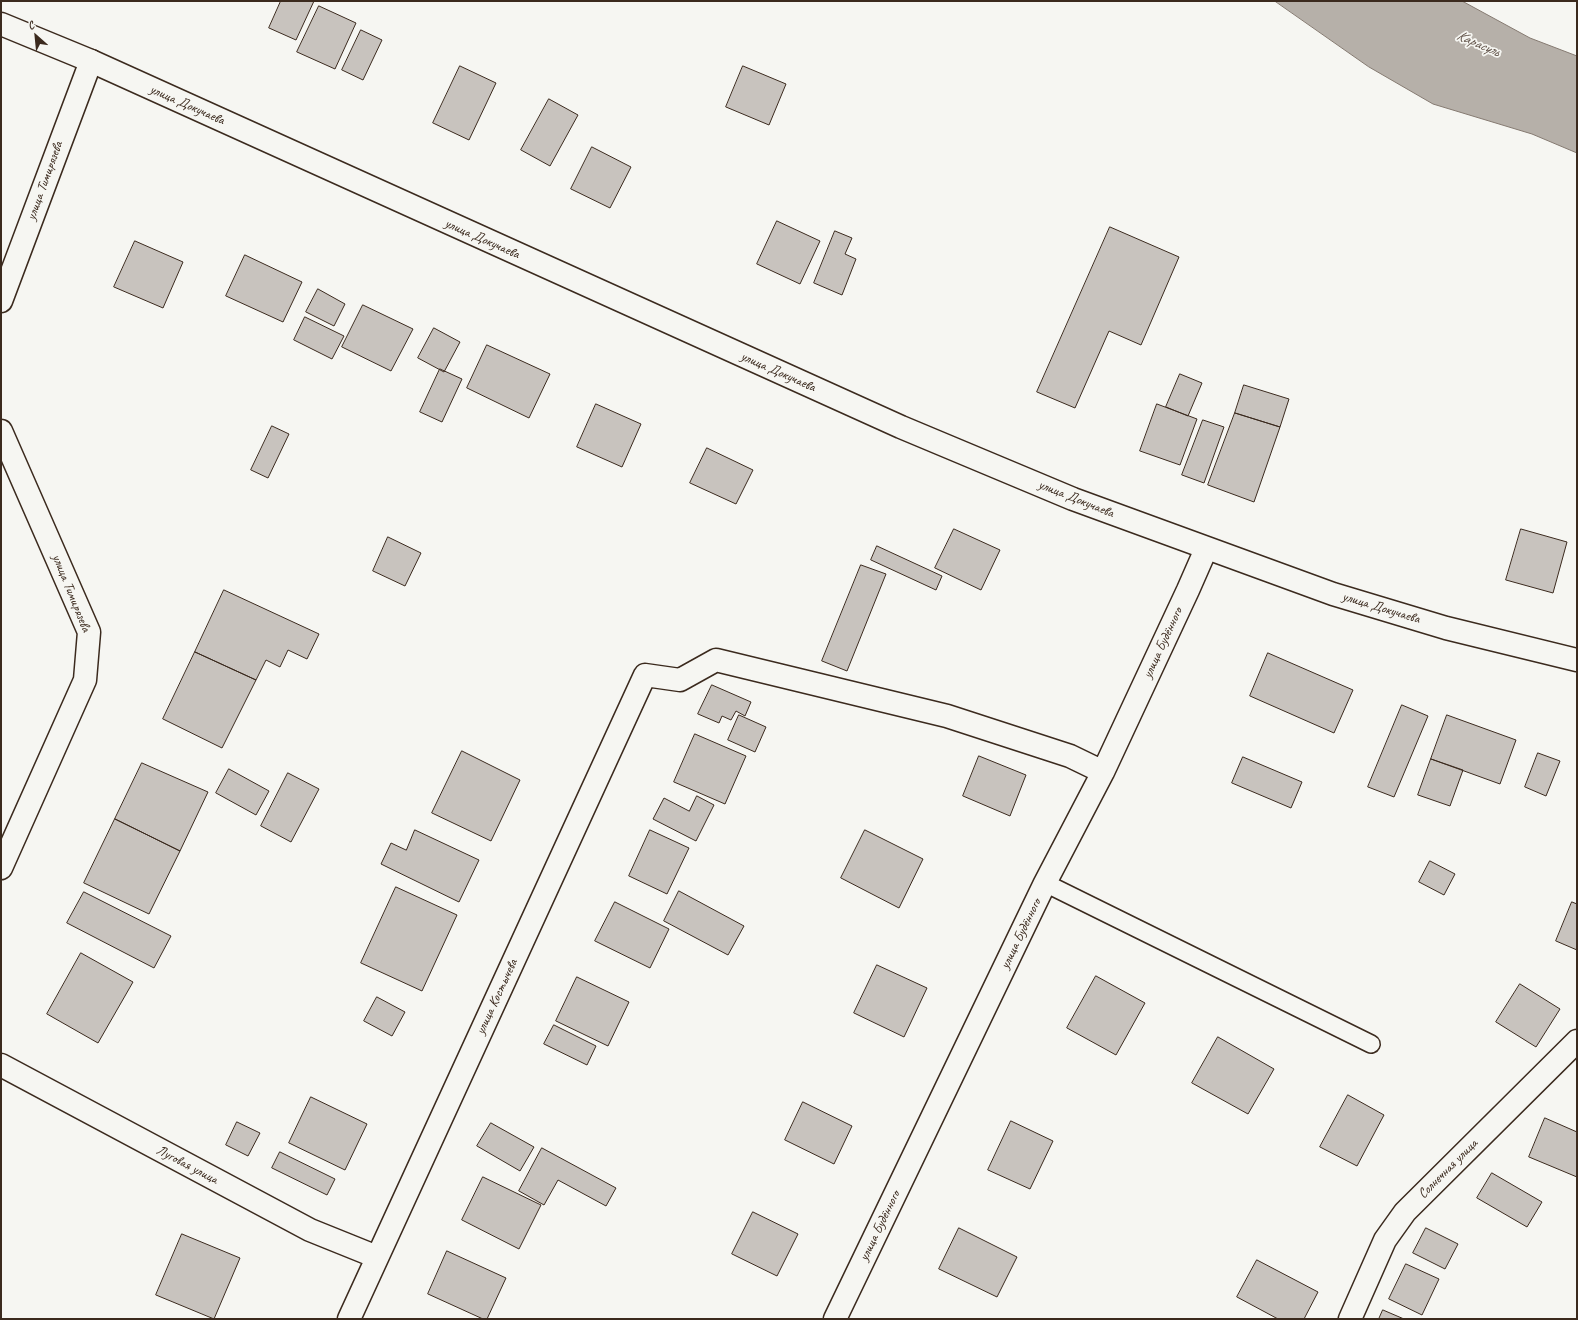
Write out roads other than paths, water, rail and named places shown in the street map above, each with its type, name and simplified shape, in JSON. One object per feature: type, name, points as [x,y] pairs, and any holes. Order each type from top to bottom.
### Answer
[{"type":"street","name":"улица Докучаева","points":[[1,24],[91,61],[901,427],[1073,499],[1206,549],[1333,594],[1446,628],[1577,660]]},
{"type":"street","name":"улица Тимирязева","points":[[1,301],[91,61]]},
{"type":"street","name":"улица Тимирязева","points":[[1,431],[89,632],[85,680],[1,868]]},
{"type":"street","name":"улица Будённого","points":[[835,1319],[1045,883],[1103,772],[1206,549]]},
{"type":"street","name":"улица Костычева","points":[[349,1319],[645,675],[680,680],[716,660],[947,716],[1070,756],[1103,772]]},
{"type":"street","name":"Солнечная улица","points":[[1350,1319],[1385,1240],[1406,1212],[1577,1041]]},
{"type":"street","name":"Луговая улица","points":[[1,1065],[310,1230],[377,1257]]},
{"type":"lane","points":[[1045,883],[1371,1044]]},
{"type":"water","name":"Карасуль","points":[[1275,1],[1462,1],[1530,38],[1577,56],[1577,153],[1532,134],[1433,104],[1369,67]]}]
